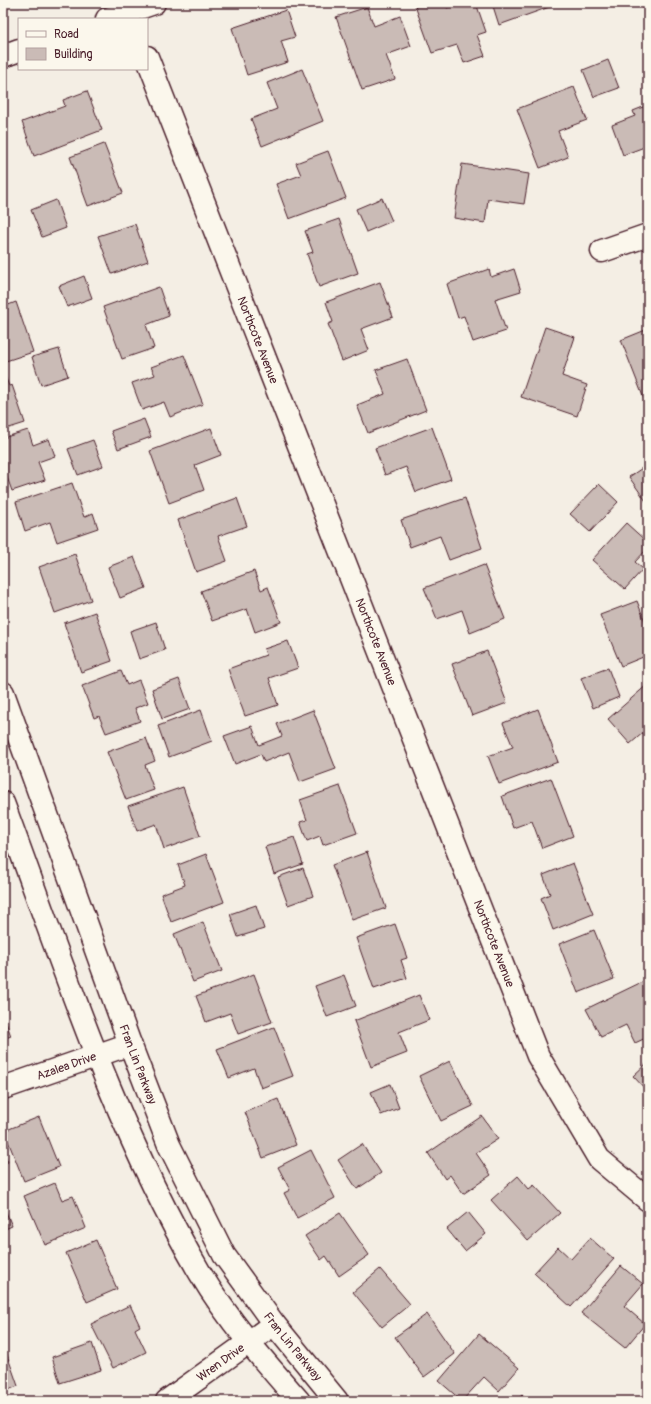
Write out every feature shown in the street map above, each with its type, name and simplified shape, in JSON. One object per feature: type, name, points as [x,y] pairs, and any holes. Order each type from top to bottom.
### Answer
[{"type":"street","points":[[116,14],[154,3]]},
{"type":"street","points":[[3,56],[18,50]]},
{"type":"street","name":"Northcote Avenue","points":[[148,60],[538,1056],[599,1159],[648,1200]]},
{"type":"street","points":[[602,252],[648,235]]},
{"type":"street","name":"Fran Lin Parkway","points":[[3,693],[130,1044],[169,1145],[224,1255],[274,1324],[337,1401]]},
{"type":"street","points":[[3,803],[97,1056],[139,1158],[201,1273],[248,1342],[299,1401]]},
{"type":"street","name":"Azalea Drive","points":[[3,1088],[130,1044]]},
{"type":"street","name":"Wren Drive","points":[[167,1401],[274,1324]]},
{"type":"building","points":[[414,3],[445,3],[447,8],[462,3],[476,3],[486,32],[477,35],[485,56],[464,63],[457,45],[432,53]]},
{"type":"building","points":[[492,3],[555,3],[555,5],[499,25]]},
{"type":"building","points":[[367,7],[374,26],[400,16],[411,46],[386,55],[395,79],[362,90],[336,17]]},
{"type":"building","points":[[286,10],[295,37],[281,41],[288,62],[247,75],[232,28]]},
{"type":"building","points":[[608,60],[619,88],[594,97],[583,70]]},
{"type":"building","points":[[302,69],[323,121],[262,146],[251,119],[277,109],[267,83]]},
{"type":"building","points":[[574,87],[587,120],[558,131],[568,157],[540,168],[517,109]]},
{"type":"building","points":[[87,91],[102,130],[34,156],[22,122],[65,106],[63,100]]},
{"type":"building","points":[[648,105],[648,148],[647,146],[623,155],[612,125],[635,116],[633,111]]},
{"type":"building","points":[[104,144],[123,193],[88,206],[70,157]]},
{"type":"building","points":[[328,151],[346,198],[289,219],[276,184],[301,175],[296,163]]},
{"type":"building","points":[[462,164],[529,174],[524,204],[488,199],[485,223],[454,218]]},
{"type":"building","points":[[382,198],[392,221],[366,232],[356,209]]},
{"type":"building","points":[[56,200],[66,228],[42,237],[31,210]]},
{"type":"building","points":[[339,219],[358,273],[319,287],[307,254],[313,252],[305,231]]},
{"type":"building","points":[[135,224],[148,261],[112,274],[98,236]]},
{"type":"building","points":[[489,269],[491,277],[514,269],[521,291],[495,299],[506,331],[473,342],[464,316],[458,318],[447,284]]},
{"type":"building","points":[[84,276],[92,298],[67,307],[59,286]]},
{"type":"building","points":[[380,282],[393,317],[361,329],[369,350],[342,361],[328,324],[333,322],[326,302]]},
{"type":"building","points":[[159,287],[169,316],[146,325],[154,348],[122,359],[103,307]]},
{"type":"building","points":[[16,302],[33,352],[3,362],[3,307]]},
{"type":"building","points":[[545,327],[575,337],[562,376],[587,385],[577,416],[521,397]]},
{"type":"building","points":[[648,329],[648,398],[644,399],[621,340]]},
{"type":"building","points":[[59,349],[68,376],[41,385],[32,357]]},
{"type":"building","points":[[184,355],[203,404],[170,417],[164,402],[142,410],[132,383],[155,375],[151,367]]},
{"type":"building","points":[[407,359],[426,410],[368,433],[357,405],[385,394],[376,370]]},
{"type":"building","points":[[5,376],[9,386],[12,385],[25,423],[3,430],[3,377]]},
{"type":"building","points":[[144,419],[151,437],[118,449],[111,431]]},
{"type":"building","points":[[432,427],[451,479],[416,492],[406,467],[385,475],[375,448]]},
{"type":"building","points":[[211,428],[221,455],[195,465],[204,490],[169,503],[150,451]]},
{"type":"building","points":[[28,430],[33,445],[49,439],[55,456],[38,462],[45,480],[12,491],[3,466],[3,438]]},
{"type":"building","points":[[93,440],[103,466],[78,475],[68,449]]},
{"type":"building","points":[[648,464],[648,504],[629,477]]},
{"type":"building","points":[[72,483],[84,517],[93,513],[98,528],[57,542],[50,522],[25,531],[16,502]]},
{"type":"building","points":[[599,484],[618,502],[590,532],[570,514]]},
{"type":"building","points":[[237,498],[247,526],[218,536],[227,561],[196,572],[178,520]]},
{"type":"building","points":[[465,498],[482,548],[449,560],[440,536],[410,547],[401,520]]},
{"type":"building","points":[[626,523],[648,543],[648,548],[635,562],[643,569],[625,589],[592,560]]},
{"type":"building","points":[[75,554],[91,600],[55,613],[39,567]]},
{"type":"building","points":[[134,557],[146,588],[120,598],[108,567]]},
{"type":"building","points":[[484,565],[505,619],[470,633],[462,610],[437,619],[424,588]]},
{"type":"building","points":[[254,571],[261,590],[268,587],[281,622],[255,632],[247,609],[212,621],[201,591]]},
{"type":"building","points":[[637,601],[648,629],[648,655],[621,666],[600,615]]},
{"type":"building","points":[[95,612],[112,661],[81,672],[64,623]]},
{"type":"building","points":[[156,622],[165,650],[139,659],[130,631]]},
{"type":"building","points":[[288,641],[298,668],[269,678],[278,705],[245,716],[228,669],[266,655],[264,649]]},
{"type":"building","points":[[487,651],[507,703],[472,716],[452,664]]},
{"type":"building","points":[[608,668],[619,697],[593,708],[581,678]]},
{"type":"building","points":[[121,671],[127,685],[139,680],[148,703],[135,708],[140,721],[106,733],[99,716],[94,718],[82,686]]},
{"type":"building","points":[[179,679],[190,709],[162,719],[152,689]]},
{"type":"building","points":[[648,684],[648,736],[644,732],[630,744],[608,719]]},
{"type":"building","points":[[538,709],[558,762],[499,784],[488,756],[513,747],[503,723]]},
{"type":"building","points":[[201,710],[212,741],[169,757],[158,726]]},
{"type":"building","points":[[313,710],[336,769],[300,782],[289,752],[264,762],[261,754],[235,764],[224,736],[252,726],[259,745],[282,736],[277,724]]},
{"type":"building","points":[[146,738],[155,761],[145,765],[154,790],[126,800],[107,752]]},
{"type":"building","points":[[551,778],[573,836],[542,848],[532,821],[513,828],[502,796]]},
{"type":"building","points":[[340,786],[357,833],[323,845],[320,836],[307,841],[300,822],[307,820],[300,800]]},
{"type":"building","points":[[183,787],[200,836],[164,849],[156,824],[137,831],[128,806]]},
{"type":"building","points":[[294,837],[303,864],[274,874],[265,847]]},
{"type":"building","points":[[367,852],[386,908],[352,920],[332,865]]},
{"type":"building","points":[[206,854],[224,902],[171,922],[161,894],[185,885],[178,865]]},
{"type":"building","points":[[573,863],[593,914],[553,930],[541,898],[550,894],[543,875]]},
{"type":"building","points":[[303,868],[313,896],[288,905],[278,877]]},
{"type":"building","points":[[256,905],[264,929],[238,937],[230,914]]},
{"type":"building","points":[[203,922],[222,971],[193,982],[174,934]]},
{"type":"building","points":[[395,924],[407,958],[401,960],[407,978],[374,989],[356,938]]},
{"type":"building","points":[[594,930],[614,979],[578,993],[559,944]]},
{"type":"building","points":[[254,974],[272,1022],[238,1034],[230,1013],[206,1022],[196,996]]},
{"type":"building","points":[[344,975],[356,1006],[327,1017],[315,986]]},
{"type":"building","points":[[646,980],[648,984],[648,1037],[635,1043],[626,1025],[601,1037],[586,1009]]},
{"type":"building","points":[[419,995],[429,1020],[399,1032],[407,1053],[371,1067],[354,1021]]},
{"type":"building","points":[[3,1014],[11,1036],[3,1039]]},
{"type":"building","points":[[274,1027],[293,1076],[261,1088],[254,1068],[229,1078],[217,1049]]},
{"type":"building","points":[[450,1061],[473,1106],[441,1121],[419,1076]]},
{"type":"building","points":[[648,1062],[648,1092],[633,1076]]},
{"type":"building","points":[[390,1084],[399,1108],[381,1115],[371,1092]]},
{"type":"building","points":[[278,1099],[296,1145],[263,1158],[245,1112]]},
{"type":"building","points":[[482,1116],[498,1139],[476,1153],[491,1175],[463,1194],[450,1175],[445,1179],[428,1153]]},
{"type":"building","points":[[39,1117],[59,1167],[24,1181],[4,1131]]},
{"type":"building","points":[[362,1144],[381,1173],[357,1189],[338,1160]]},
{"type":"building","points":[[3,1150],[8,1162],[3,1164]]},
{"type":"building","points":[[311,1150],[335,1198],[297,1218],[284,1193],[290,1190],[278,1167]]},
{"type":"building","points":[[518,1176],[529,1189],[534,1185],[560,1213],[528,1241],[491,1200]]},
{"type":"building","points":[[55,1183],[62,1200],[73,1196],[86,1228],[45,1245],[24,1196]]},
{"type":"building","points":[[3,1205],[12,1226],[3,1230]]},
{"type":"building","points":[[468,1212],[486,1234],[465,1251],[447,1229]]},
{"type":"building","points":[[340,1213],[369,1255],[339,1276],[326,1256],[321,1260],[305,1236]]},
{"type":"building","points":[[590,1238],[614,1259],[571,1307],[534,1273],[558,1247],[571,1259]]},
{"type":"building","points":[[96,1240],[117,1289],[87,1302],[66,1253]]},
{"type":"building","points":[[621,1266],[643,1284],[624,1306],[645,1324],[625,1348],[581,1313]]},
{"type":"building","points":[[380,1269],[410,1304],[382,1327],[353,1292]]},
{"type":"building","points":[[130,1305],[140,1326],[135,1329],[146,1352],[113,1368],[91,1324]]},
{"type":"building","points":[[427,1314],[455,1354],[424,1377],[395,1337]]},
{"type":"building","points":[[479,1334],[519,1368],[499,1391],[484,1377],[462,1401],[439,1381]]},
{"type":"building","points":[[92,1343],[101,1370],[60,1383],[52,1357]]},
{"type":"building","points":[[3,1352],[6,1352],[18,1386],[3,1392]]},
{"type":"building","points":[[522,1395],[529,1401],[516,1401]]}]
